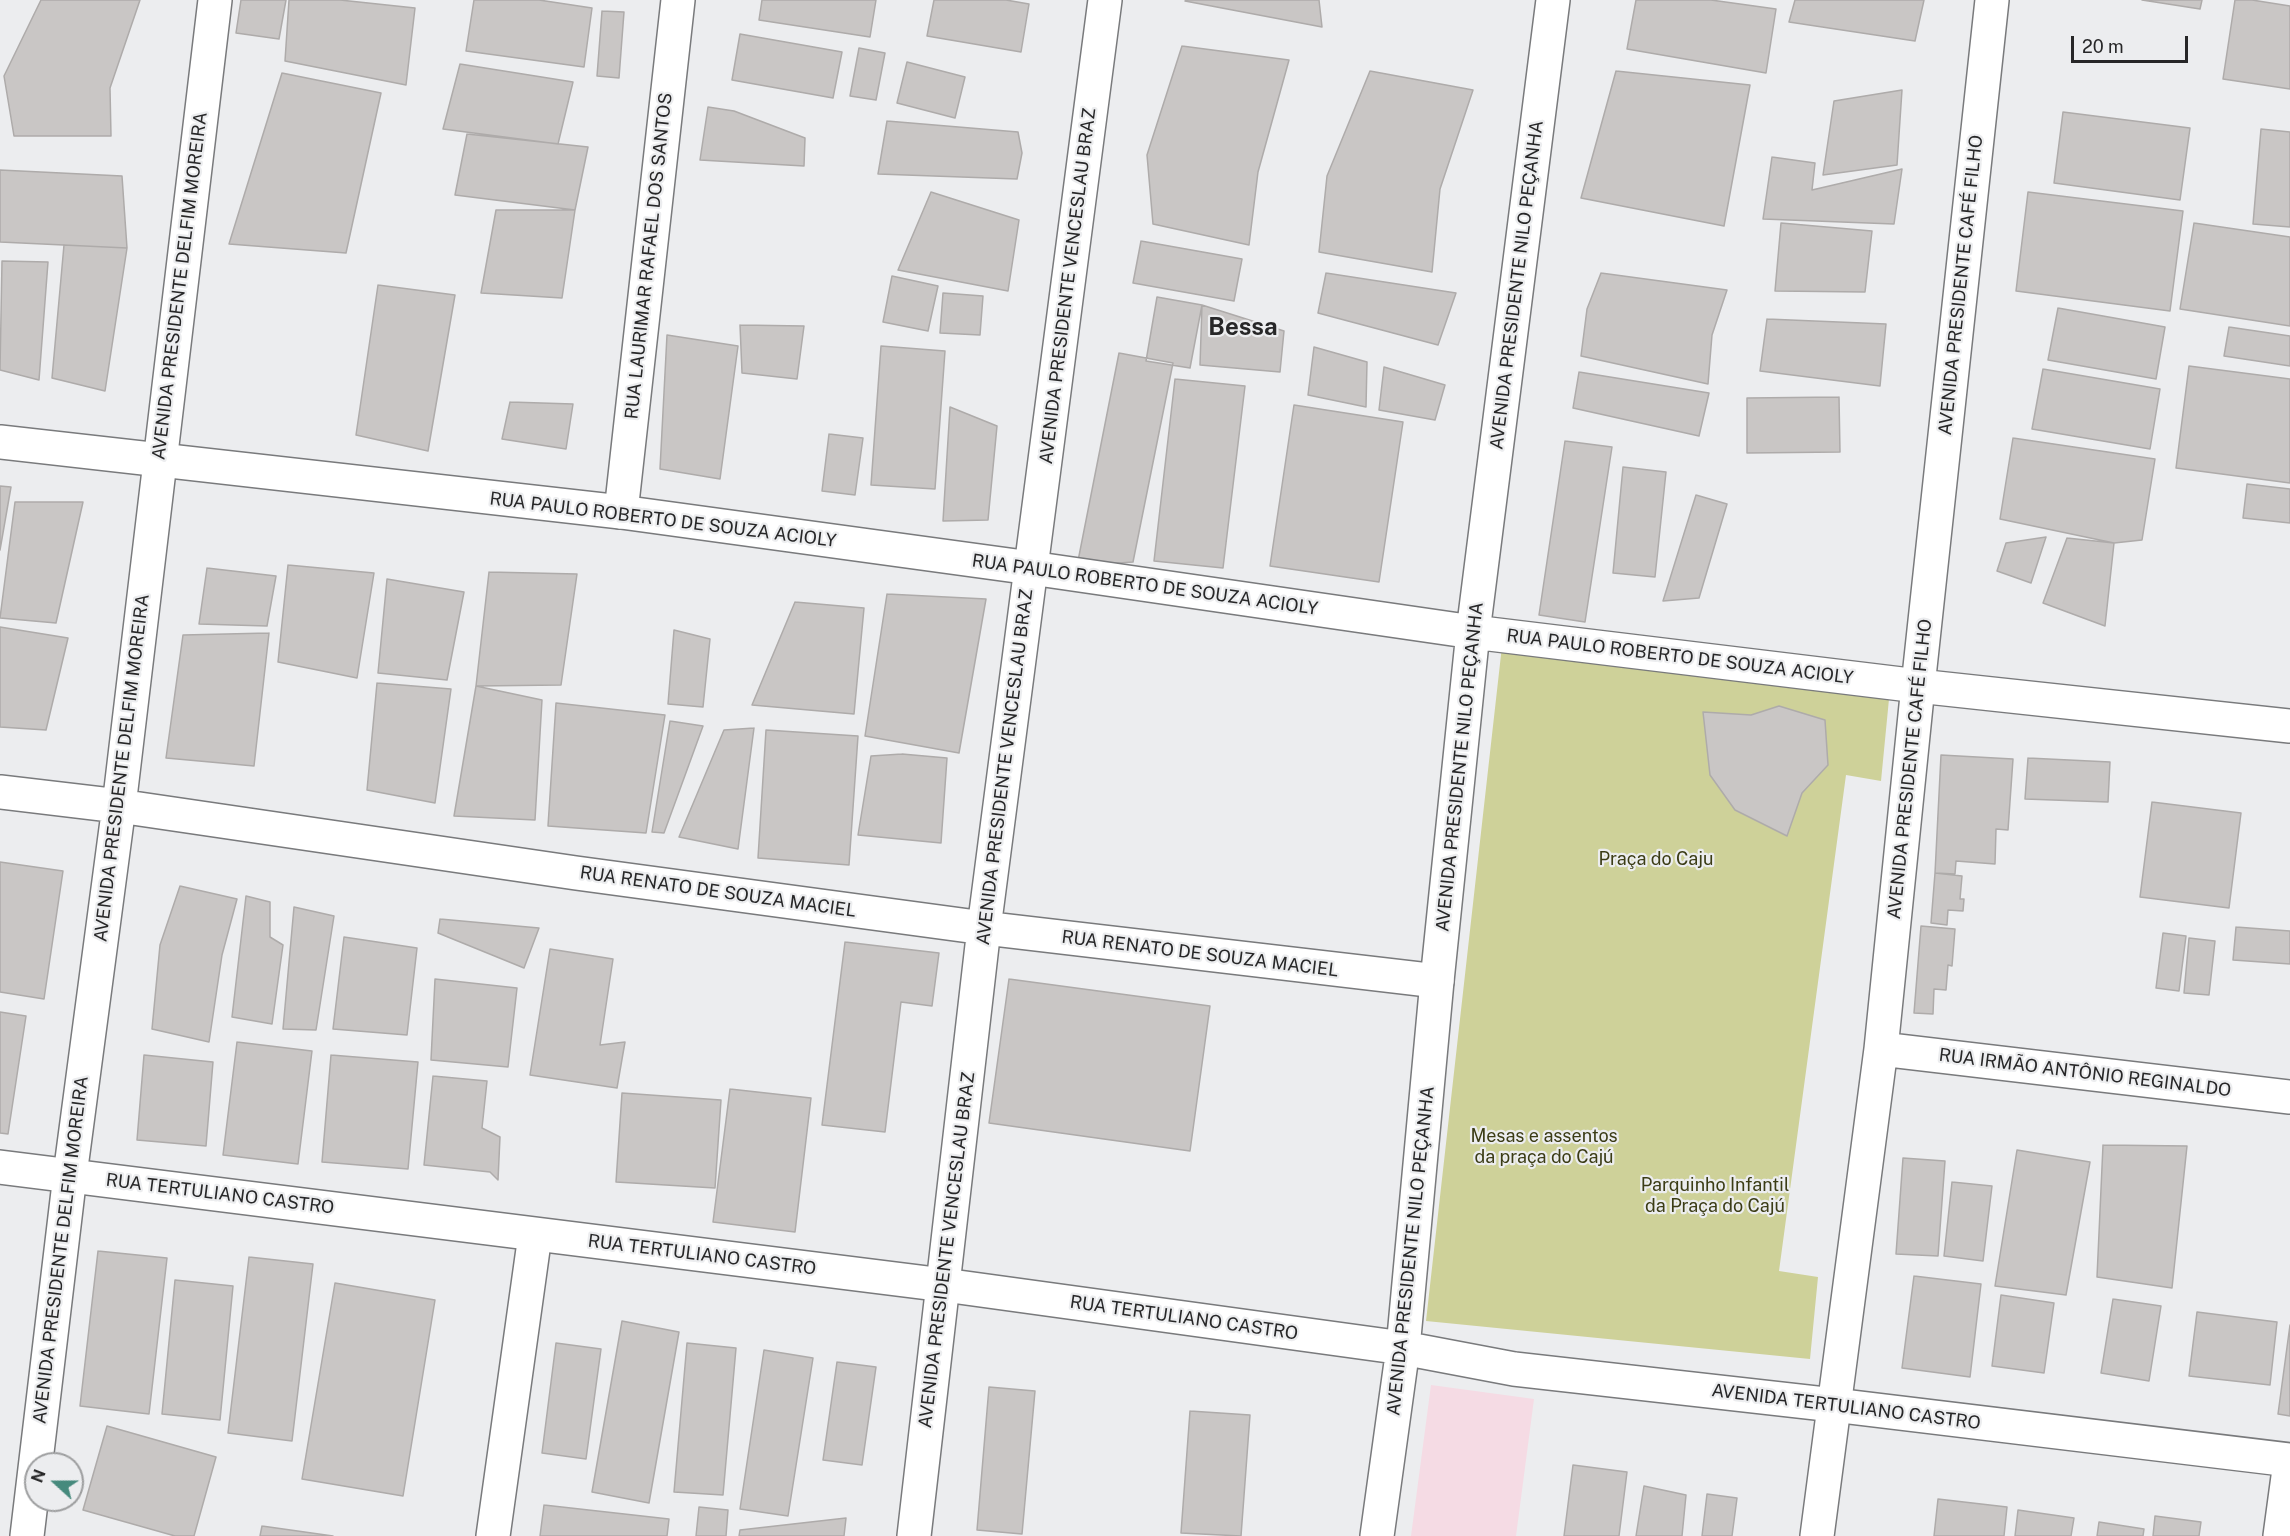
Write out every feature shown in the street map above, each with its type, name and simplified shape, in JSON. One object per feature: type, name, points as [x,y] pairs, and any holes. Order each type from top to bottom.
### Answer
[{"type":"street","name":"AVENIDA PRESIDENTE DELFIM MOREIRA","points":[[27,1536],[70,1175],[119,806],[215,0]]},
{"type":"street","name":"RUA LAURIMAR RAFAEL DOS SANTOS","points":[[621,512],[678,0]]},
{"type":"street","name":"AVENIDA PRESIDENTE VENCESLAU BRAZ","points":[[914,1536],[984,928],[1105,0]]},
{"type":"street","name":"AVENIDA PRESIDENTE NILO PEÇANHA","points":[[1377,1536],[1403,1348],[1437,981],[1473,632],[1553,0]]},
{"type":"street","name":"AVENIDA PRESIDENTE CAFÉ FILHO","points":[[1817,1536],[1881,1049],[1992,0]]},
{"type":"street","name":"RUA PAULO ROBERTO DE SOUZA ACIOLY","points":[[0,442],[621,512],[1473,632],[1918,686],[2290,726]]},
{"type":"street","name":"RUA RENATO DE SOUZA MACIEL","points":[[0,792],[119,806],[564,872],[984,928],[1437,981]]},
{"type":"street","name":"RUA IRMÃO ANTÔNIO REGINALDO","points":[[1881,1049],[2290,1097]]},
{"type":"street","name":"RUA TERTULIANO CASTRO","points":[[0,1167],[944,1285],[1403,1348]]},
{"type":"street","points":[[493,1536],[535,1235]]},
{"type":"street","name":"AVENIDA TERTULIANO CASTRO","points":[[1403,1348],[1514,1369],[1834,1405],[2290,1461]]},
{"type":"street","points":[[2280,1536],[2290,1461]]},
{"type":"shaded area","points":[[1431,1385],[1534,1399],[1516,1536],[1411,1536]]},
{"type":"green space","name":"Praça do Caju","points":[[1502,646],[1889,699],[1881,781],[1846,775],[1779,1271],[1818,1277],[1810,1359],[1426,1321]]},
{"type":"building","points":[[41,0],[140,0],[110,88],[111,136],[14,136],[4,76]]},
{"type":"building","points":[[241,0],[286,0],[279,39],[236,33]]},
{"type":"building","points":[[289,0],[340,0],[415,8],[406,85],[285,61]]},
{"type":"building","points":[[474,0],[539,0],[592,8],[584,67],[466,51]]},
{"type":"building","points":[[762,0],[876,0],[870,37],[759,20]]},
{"type":"building","points":[[934,0],[1006,0],[1029,4],[1021,52],[927,36]]},
{"type":"building","points":[[1186,0],[1319,0],[1322,27],[1185,1]]},
{"type":"building","points":[[1636,0],[1711,0],[1776,9],[1766,73],[1627,49]]},
{"type":"building","points":[[1795,0],[1924,0],[1915,41],[1789,22]]},
{"type":"building","points":[[2142,0],[2202,0],[2200,9]]},
{"type":"building","points":[[2235,0],[2252,0],[2290,6],[2290,89],[2223,79]]},
{"type":"building","points":[[602,11],[624,12],[619,78],[597,76]]},
{"type":"building","points":[[740,34],[842,52],[833,98],[732,80]]},
{"type":"building","points":[[1182,46],[1289,60],[1258,172],[1249,245],[1153,224],[1147,155]]},
{"type":"building","points":[[859,48],[885,53],[876,100],[850,96]]},
{"type":"building","points":[[907,62],[965,77],[955,118],[897,103]]},
{"type":"building","points":[[460,64],[573,82],[558,144],[443,129]]},
{"type":"building","points":[[1370,71],[1473,90],[1440,189],[1432,272],[1319,252],[1327,176]]},
{"type":"building","points":[[1616,71],[1750,85],[1724,226],[1581,198]]},
{"type":"building","points":[[282,73],[381,93],[346,253],[229,244]]},
{"type":"building","points":[[1902,90],[1897,165],[1823,175],[1834,101]]},
{"type":"building","points":[[708,107],[734,111],[805,138],[804,166],[700,160]]},
{"type":"building","points":[[2063,112],[2190,128],[2180,200],[2054,183]]},
{"type":"building","points":[[887,121],[1018,132],[1022,153],[1017,179],[878,174]]},
{"type":"building","points":[[2261,129],[2290,132],[2290,227],[2253,224]]},
{"type":"building","points":[[467,134],[588,147],[575,210],[455,195]]},
{"type":"building","points":[[1772,157],[1815,163],[1812,190],[1902,169],[1894,224],[1763,219]]},
{"type":"building","points":[[0,170],[122,176],[127,248],[0,242]]},
{"type":"building","points":[[931,192],[1019,220],[1008,291],[898,270]]},
{"type":"building","points":[[2028,192],[2183,211],[2170,311],[2016,291]]},
{"type":"building","points":[[496,210],[575,210],[562,298],[481,293]]},
{"type":"building","points":[[1781,223],[1872,231],[1865,292],[1775,291]]},
{"type":"building","points":[[2194,223],[2290,237],[2290,326],[2180,309]]},
{"type":"building","points":[[1141,241],[1242,259],[1234,301],[1133,283]]},
{"type":"building","points":[[64,245],[127,248],[105,391],[52,378]]},
{"type":"building","points":[[2,261],[48,262],[39,380],[0,370]]},
{"type":"building","points":[[1326,273],[1456,293],[1438,345],[1318,313]]},
{"type":"building","points":[[1601,273],[1727,290],[1712,335],[1708,384],[1581,356],[1587,309]]},
{"type":"building","points":[[892,276],[938,286],[928,331],[883,322]]},
{"type":"building","points":[[378,285],[455,295],[428,451],[356,435]]},
{"type":"building","points":[[943,293],[983,296],[980,335],[940,333]]},
{"type":"building","points":[[1157,297],[1202,305],[1190,368],[1146,361]]},
{"type":"building","points":[[1202,305],[1284,331],[1280,372],[1200,365]]},
{"type":"building","points":[[2058,308],[2165,327],[2156,379],[2048,360]]},
{"type":"building","points":[[1767,319],[1886,324],[1880,386],[1760,371]]},
{"type":"building","points":[[740,325],[804,326],[797,379],[742,373]]},
{"type":"building","points":[[2229,327],[2290,336],[2290,366],[2224,356]]},
{"type":"building","points":[[667,335],[738,346],[720,479],[660,469]]},
{"type":"building","points":[[881,346],[945,351],[935,489],[871,485]]},
{"type":"building","points":[[1314,347],[1367,362],[1366,407],[1308,395]]},
{"type":"building","points":[[1119,353],[1173,363],[1133,562],[1077,566]]},
{"type":"building","points":[[2189,366],[2290,379],[2290,483],[2176,468]]},
{"type":"building","points":[[1384,367],[1445,385],[1435,420],[1379,410]]},
{"type":"building","points":[[2043,369],[2160,389],[2150,449],[2032,429]]},
{"type":"building","points":[[1579,372],[1709,393],[1699,436],[1573,408]]},
{"type":"building","points":[[1175,379],[1245,386],[1223,568],[1154,561]]},
{"type":"building","points":[[1839,397],[1840,452],[1747,453],[1747,398]]},
{"type":"building","points":[[510,402],[573,404],[566,449],[502,439]]},
{"type":"building","points":[[1294,405],[1403,422],[1379,582],[1270,566]]},
{"type":"building","points":[[950,407],[997,426],[988,520],[943,521]]},
{"type":"building","points":[[829,434],[863,438],[855,495],[822,491]]},
{"type":"building","points":[[2013,438],[2155,459],[2142,540],[2114,543],[2000,519]]},
{"type":"building","points":[[1565,441],[1612,447],[1585,622],[1539,615]]},
{"type":"building","points":[[1623,467],[1666,472],[1655,577],[1613,573]]},
{"type":"building","points":[[2247,484],[2290,489],[2290,523],[2243,518]]},
{"type":"building","points":[[0,486],[11,487],[0,550]]},
{"type":"building","points":[[1696,495],[1727,504],[1699,598],[1663,601]]},
{"type":"building","points":[[15,502],[83,502],[56,623],[0,618]]},
{"type":"building","points":[[2046,537],[2031,583],[1997,571],[2006,543]]},
{"type":"building","points":[[2067,538],[2114,543],[2105,626],[2043,603]]},
{"type":"building","points":[[288,565],[374,573],[357,678],[278,662]]},
{"type":"building","points":[[207,568],[276,576],[267,626],[199,624]]},
{"type":"building","points":[[489,572],[577,574],[561,685],[476,686]]},
{"type":"building","points":[[387,579],[464,592],[447,680],[378,673]]},
{"type":"building","points":[[887,594],[986,599],[959,753],[865,736]]},
{"type":"building","points":[[795,602],[864,608],[854,714],[752,705]]},
{"type":"building","points":[[0,627],[68,638],[46,730],[0,727]]},
{"type":"building","points":[[674,630],[710,639],[703,707],[668,704]]},
{"type":"building","points":[[269,633],[254,766],[166,758],[183,635]]},
{"type":"building","points":[[377,683],[451,689],[435,803],[367,790]]},
{"type":"building","points":[[476,686],[542,700],[535,820],[454,816]]},
{"type":"building","points":[[556,703],[665,715],[646,833],[548,826]]},
{"type":"building","points":[[1779,706],[1825,720],[1828,765],[1802,793],[1787,836],[1735,810],[1710,775],[1703,712],[1751,715]]},
{"type":"building","points":[[670,721],[703,726],[664,833],[652,832]]},
{"type":"building","points":[[754,728],[738,849],[679,837],[724,730]]},
{"type":"building","points":[[766,730],[858,736],[849,865],[758,858]]},
{"type":"building","points":[[902,754],[947,758],[941,843],[858,835],[871,756]]},
{"type":"building","points":[[1941,755],[2013,759],[2008,830],[1996,829],[1995,864],[1956,861],[1955,874],[1935,873]]},
{"type":"building","points":[[2028,758],[2110,762],[2108,802],[2025,799]]},
{"type":"building","points":[[2152,802],[2241,813],[2229,908],[2140,897]]},
{"type":"building","points":[[0,862],[63,871],[44,999],[0,992]]},
{"type":"building","points":[[1935,873],[1962,876],[1960,899],[1964,899],[1963,911],[1948,910],[1947,925],[1931,923]]},
{"type":"building","points":[[180,886],[237,899],[222,955],[209,1042],[152,1029],[160,945]]},
{"type":"building","points":[[246,896],[270,902],[270,937],[283,945],[272,1024],[232,1017]]},
{"type":"building","points":[[294,907],[334,916],[316,1030],[283,1029]]},
{"type":"building","points":[[440,919],[539,928],[524,968],[438,933]]},
{"type":"building","points":[[1921,926],[1955,929],[1952,966],[1948,965],[1946,990],[1934,989],[1933,1014],[1914,1013]]},
{"type":"building","points":[[2236,927],[2290,931],[2290,964],[2233,960]]},
{"type":"building","points":[[2163,933],[2186,936],[2179,991],[2156,988]]},
{"type":"building","points":[[344,937],[417,948],[407,1035],[333,1029]]},
{"type":"building","points":[[2189,938],[2215,941],[2209,995],[2184,993]]},
{"type":"building","points":[[845,942],[939,953],[932,1006],[901,1002],[885,1132],[822,1125]]},
{"type":"building","points":[[550,949],[613,959],[600,1045],[625,1042],[617,1088],[530,1075]]},
{"type":"building","points":[[435,979],[517,988],[508,1067],[431,1060]]},
{"type":"building","points":[[1009,979],[1210,1006],[1190,1151],[989,1123]]},
{"type":"building","points":[[0,1012],[26,1016],[8,1134],[0,1133]]},
{"type":"building","points":[[237,1042],[312,1051],[298,1164],[223,1155]]},
{"type":"building","points":[[144,1055],[213,1062],[206,1146],[137,1140]]},
{"type":"building","points":[[331,1055],[418,1062],[408,1169],[322,1162]]},
{"type":"building","points":[[433,1076],[487,1081],[482,1128],[500,1137],[498,1180],[490,1172],[424,1165]]},
{"type":"building","points":[[730,1089],[811,1098],[795,1232],[713,1222]]},
{"type":"building","points":[[622,1093],[721,1100],[715,1188],[616,1182]]},
{"type":"building","points":[[2103,1145],[2187,1146],[2172,1288],[2097,1277]]},
{"type":"building","points":[[2017,1150],[2090,1162],[2066,1295],[1995,1286]]},
{"type":"building","points":[[1903,1158],[1945,1161],[1938,1256],[1896,1254]]},
{"type":"building","points":[[1952,1182],[1992,1186],[1983,1261],[1944,1256]]},
{"type":"building","points":[[98,1251],[167,1258],[149,1414],[80,1406]]},
{"type":"building","points":[[249,1257],[313,1264],[292,1441],[228,1433]]},
{"type":"building","points":[[1914,1276],[1981,1284],[1970,1377],[1902,1368]]},
{"type":"building","points":[[175,1280],[233,1286],[220,1420],[162,1414]]},
{"type":"building","points":[[335,1283],[435,1300],[403,1496],[302,1479]]},
{"type":"building","points":[[2001,1295],[2054,1303],[2044,1373],[1992,1366]]},
{"type":"building","points":[[2113,1299],[2161,1306],[2149,1381],[2101,1373]]},
{"type":"building","points":[[2197,1312],[2277,1322],[2270,1385],[2189,1376]]},
{"type":"building","points":[[622,1321],[679,1332],[649,1503],[592,1492]]},
{"type":"building","points":[[2290,1325],[2290,1416],[2278,1414]]},
{"type":"building","points":[[556,1343],[601,1349],[586,1459],[542,1453]]},
{"type":"building","points":[[687,1343],[736,1348],[723,1495],[674,1492]]},
{"type":"building","points":[[764,1350],[813,1358],[788,1516],[740,1509]]},
{"type":"building","points":[[837,1362],[876,1367],[862,1465],[823,1460]]},
{"type":"building","points":[[989,1387],[1035,1391],[1022,1534],[977,1530]]},
{"type":"building","points":[[1190,1411],[1250,1415],[1241,1536],[1181,1533]]},
{"type":"building","points":[[107,1426],[216,1457],[194,1536],[175,1536],[84,1510]]},
{"type":"building","points":[[1573,1465],[1627,1472],[1619,1536],[1564,1536]]},
{"type":"building","points":[[1644,1486],[1686,1495],[1682,1536],[1636,1536]]},
{"type":"building","points":[[1707,1494],[1737,1498],[1732,1536],[1702,1536]]},
{"type":"building","points":[[1938,1499],[2007,1507],[2004,1536],[1934,1536]]},
{"type":"building","points":[[544,1505],[669,1519],[667,1536],[540,1536]]},
{"type":"building","points":[[699,1507],[728,1510],[726,1536],[696,1536]]},
{"type":"building","points":[[2018,1510],[2074,1518],[2071,1536],[2015,1536]]},
{"type":"building","points":[[2155,1516],[2201,1522],[2199,1536],[2153,1536]]},
{"type":"building","points":[[846,1518],[844,1536],[739,1536],[740,1530]]},
{"type":"building","points":[[2099,1522],[2144,1529],[2143,1536],[2097,1536]]},
{"type":"building","points":[[262,1526],[333,1536],[260,1536]]},
{"type":"district","name":"Bessa","points":[[1243,328]]},
{"type":"park label","name":"Mesas e assentos da praça do Cajú","points":[[1544,1146]]},
{"type":"park label","name":"Parquinho Infantil da Praça do Cajú","points":[[1715,1195]]}]
